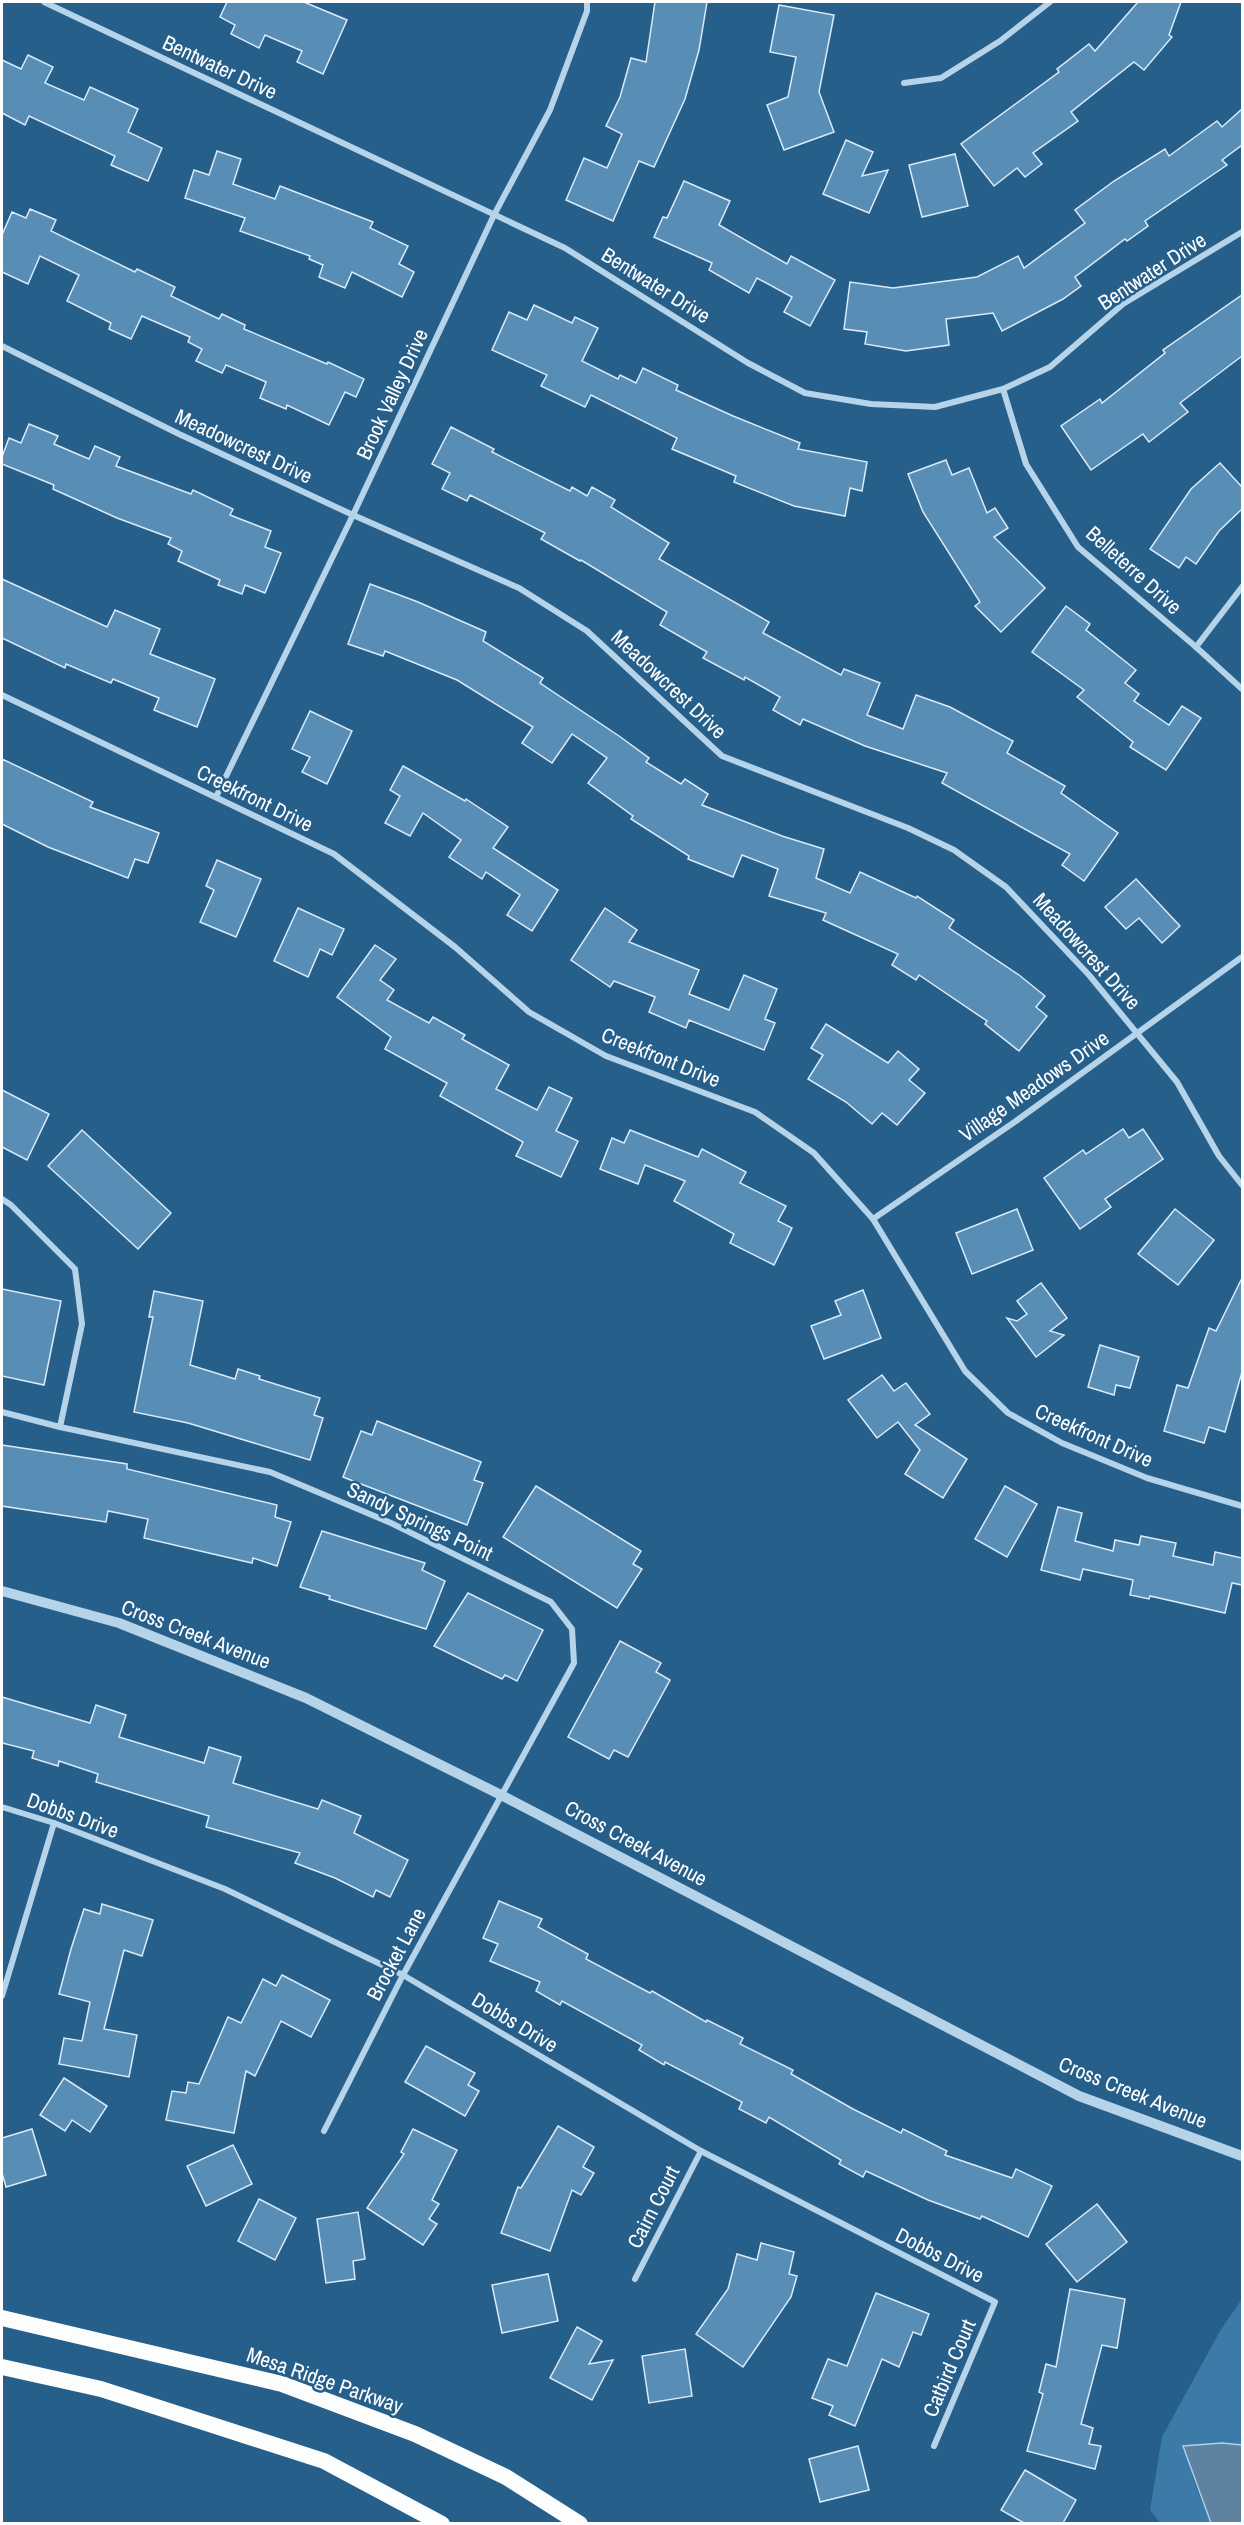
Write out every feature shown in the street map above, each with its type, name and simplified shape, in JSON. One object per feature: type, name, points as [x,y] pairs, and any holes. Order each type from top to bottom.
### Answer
[{"type":"highway","name":"Mesa Ridge Parkway","points":[[2,2318],[282,2384],[435,2443],[506,2477],[580,2523]]},
{"type":"highway","points":[[2,2367],[101,2389],[324,2461],[442,2523]]},
{"type":"street","name":"Bentwater Drive","points":[[44,2],[565,248],[748,363],[805,393],[871,404],[936,406],[1003,389],[1050,367],[1123,304],[1242,232]]},
{"type":"street","name":"Brook Valley Drive","points":[[216,797],[353,515],[494,215],[550,110],[587,12],[587,2]]},
{"type":"street","points":[[904,83],[941,78],[1000,41],[1050,2]]},
{"type":"street","name":"Meadowcrest Drive","points":[[2,346],[179,434],[353,515],[519,588],[587,631],[722,756],[908,828],[954,850],[1006,887],[1089,975],[1177,1082],[1219,1156],[1242,1185]]},
{"type":"street","name":"Belleterre Drive","points":[[1003,389],[1026,464],[1078,547],[1242,689]]},
{"type":"street","points":[[1196,647],[1242,587]]},
{"type":"street","name":"Creekfront Drive","points":[[2,695],[334,854],[455,946],[530,1012],[606,1056],[755,1112],[814,1153],[873,1219],[965,1371],[1008,1413],[1062,1443],[1147,1478],[1242,1506]]},
{"type":"street","name":"Village Meadows Drive","points":[[873,1219],[1016,1121],[1242,957]]},
{"type":"street","points":[[2,1199],[11,1205],[75,1269],[82,1323],[60,1427]]},
{"type":"street","name":"Sandy Springs Point","points":[[2,1412],[60,1427],[270,1472],[391,1523],[551,1602],[572,1629],[574,1663],[501,1795]]},
{"type":"street","name":"Cross Creek Avenue","points":[[2,1591],[119,1623],[295,1694],[501,1795],[1078,2096],[1242,2156]]},
{"type":"street","name":"Brocket Lane","points":[[324,2131],[403,1975],[501,1795]]},
{"type":"street","name":"Dobbs Drive","points":[[2,1807],[54,1823],[225,1889],[403,1975],[701,2151],[995,2302]]},
{"type":"street","points":[[2,1996],[54,1823]]},
{"type":"street","name":"Cairn Court","points":[[635,2278],[701,2151]]},
{"type":"street","name":"Catbird Court","points":[[934,2446],[995,2302]]},
{"type":"shaded area","points":[[1242,2299],[1242,2445],[1222,2443],[1184,2446],[1195,2484],[1211,2523],[1160,2523],[1150,2510],[1162,2437],[1220,2331]]},
{"type":"shaded area","points":[[1222,2443],[1242,2445],[1242,2523],[1211,2523],[1183,2446]]},
{"type":"building","points":[[227,2],[304,2],[347,20],[323,74],[297,62],[302,51],[265,35],[259,48],[231,34],[235,25],[220,17]]},
{"type":"building","points":[[655,2],[707,2],[699,50],[685,99],[654,167],[639,161],[613,221],[566,200],[584,158],[607,168],[622,134],[606,126],[620,97],[631,58],[646,62]]},
{"type":"building","points":[[1138,2],[1181,2],[1169,35],[1172,37],[1144,70],[1134,62],[1071,112],[1078,121],[1033,153],[1042,164],[1025,177],[1017,168],[994,186],[961,144],[1059,72],[1057,69],[1089,44],[1095,51]]},
{"type":"building","points":[[779,5],[834,15],[819,92],[834,132],[784,150],[767,105],[788,97],[796,57],[770,52]]},
{"type":"building","points":[[28,55],[53,67],[45,83],[84,100],[90,87],[138,109],[128,132],[162,148],[148,181],[111,165],[115,156],[29,116],[25,125],[2,113],[2,60],[21,69]]},
{"type":"building","points":[[1242,109],[1242,145],[1222,160],[1227,165],[1145,221],[1148,226],[1127,241],[1125,239],[1075,277],[1081,286],[1063,299],[1002,331],[993,313],[946,319],[949,345],[906,351],[865,344],[867,332],[844,329],[850,282],[893,288],[977,277],[1018,256],[1024,268],[1085,223],[1075,210],[1114,181],[1165,149],[1169,156],[1217,121],[1222,127]]},
{"type":"building","points":[[846,140],[873,152],[862,176],[888,170],[869,213],[823,194]]},
{"type":"building","points":[[217,151],[241,159],[233,184],[275,199],[280,186],[373,222],[370,228],[408,246],[399,264],[414,272],[402,297],[352,272],[345,288],[319,277],[323,265],[309,259],[310,256],[240,231],[245,218],[185,198],[194,170],[209,175]]},
{"type":"building","points":[[955,154],[968,206],[922,217],[909,165]]},
{"type":"building","points":[[684,181],[730,201],[719,225],[787,264],[791,256],[835,280],[810,326],[784,312],[792,297],[757,278],[749,293],[709,270],[712,263],[654,237],[663,217],[667,218]]},
{"type":"building","points":[[30,209],[56,220],[51,231],[135,272],[137,269],[175,287],[171,296],[219,319],[222,314],[245,325],[244,329],[327,364],[328,362],[364,379],[356,397],[345,392],[329,425],[287,405],[286,409],[260,398],[266,382],[226,365],[222,373],[196,361],[202,349],[188,342],[190,337],[142,316],[131,339],[109,329],[111,323],[67,301],[79,275],[40,256],[28,284],[2,272],[2,235],[12,212],[26,218]]},
{"type":"building","points":[[1242,295],[1242,356],[1180,403],[1188,412],[1149,442],[1143,434],[1091,470],[1061,426],[1100,399],[1102,403],[1165,353],[1163,350]]},
{"type":"building","points":[[534,305],[572,323],[575,317],[598,328],[582,361],[618,379],[620,375],[636,383],[643,368],[678,385],[676,390],[800,443],[798,449],[867,462],[862,491],[850,488],[845,516],[794,506],[734,482],[736,476],[672,449],[677,438],[591,395],[585,407],[541,386],[547,375],[492,350],[509,312],[527,320]]},
{"type":"building","points":[[29,424],[58,436],[54,444],[89,459],[95,446],[120,457],[116,466],[191,494],[193,490],[233,509],[230,515],[271,531],[265,547],[281,553],[265,593],[245,585],[242,594],[218,585],[220,580],[178,561],[182,551],[168,544],[171,538],[117,518],[53,489],[54,485],[2,464],[2,457],[9,438],[21,443]]},
{"type":"building","points":[[451,427],[494,449],[492,452],[570,491],[572,487],[587,496],[592,487],[615,500],[611,507],[669,543],[659,559],[769,622],[763,633],[841,675],[844,669],[880,683],[867,715],[903,729],[916,695],[950,707],[1013,741],[1007,753],[1065,786],[1061,793],[1118,833],[1084,881],[1062,865],[1070,854],[942,783],[947,773],[865,746],[803,719],[800,725],[773,710],[780,697],[745,677],[744,680],[703,658],[707,652],[660,625],[667,612],[581,560],[541,539],[545,533],[470,495],[467,501],[442,489],[450,473],[432,464]]},
{"type":"building","points":[[946,460],[952,475],[969,468],[987,513],[995,508],[1008,528],[994,537],[1045,588],[1001,632],[975,606],[980,602],[923,512],[908,474]]},
{"type":"building","points":[[1220,463],[1242,487],[1242,509],[1219,531],[1196,564],[1186,557],[1179,568],[1150,549],[1191,489]]},
{"type":"building","points":[[2,579],[107,627],[115,610],[160,629],[150,654],[215,679],[197,727],[154,710],[159,698],[113,679],[111,683],[66,664],[65,668],[2,638]]},
{"type":"building","points":[[370,584],[486,632],[483,641],[543,678],[540,683],[649,758],[646,762],[681,784],[685,779],[708,794],[702,805],[782,836],[824,849],[816,878],[850,893],[860,872],[916,898],[917,896],[954,920],[949,928],[1019,975],[1045,996],[1036,1007],[1047,1016],[1019,1051],[985,1024],[987,1021],[919,975],[916,980],[892,965],[898,954],[823,920],[826,913],[769,896],[778,869],[742,855],[733,877],[688,859],[689,856],[631,819],[633,816],[588,783],[607,758],[572,734],[552,763],[522,743],[533,727],[457,680],[385,651],[383,656],[348,644]]},
{"type":"building","points":[[1066,606],[1090,624],[1086,630],[1136,670],[1125,683],[1139,694],[1134,701],[1169,725],[1182,706],[1201,718],[1166,770],[1130,747],[1133,742],[1077,697],[1084,690],[1032,652]]},
{"type":"building","points":[[310,711],[352,731],[327,784],[302,772],[310,757],[292,749]]},
{"type":"building","points":[[2,759],[93,802],[90,807],[159,833],[148,863],[135,859],[128,878],[48,847],[2,824]]},
{"type":"building","points":[[403,766],[465,801],[466,799],[508,827],[493,848],[558,890],[532,931],[507,915],[520,895],[486,872],[482,879],[449,857],[461,840],[423,813],[410,836],[385,823],[400,796],[390,790]]},
{"type":"building","points":[[217,860],[261,879],[236,937],[200,922],[214,890],[206,886]]},
{"type":"building","points":[[1136,879],[1180,926],[1162,943],[1139,918],[1126,929],[1105,907]]},
{"type":"building","points":[[298,908],[344,929],[332,955],[320,949],[308,977],[274,961]]},
{"type":"building","points":[[605,908],[637,930],[629,942],[699,970],[689,994],[729,1010],[744,975],[777,989],[765,1019],[775,1023],[764,1050],[689,1020],[686,1028],[649,1012],[655,997],[614,981],[610,987],[571,960]]},
{"type":"building","points":[[375,945],[396,959],[380,980],[394,990],[387,1000],[429,1023],[433,1017],[465,1035],[462,1039],[509,1065],[496,1089],[537,1110],[549,1087],[572,1098],[556,1131],[578,1141],[561,1177],[516,1156],[523,1142],[440,1096],[447,1083],[385,1049],[391,1037],[337,997]]},
{"type":"building","points":[[826,1024],[888,1063],[898,1051],[919,1069],[909,1080],[925,1093],[897,1125],[882,1113],[872,1124],[846,1102],[808,1079],[823,1055],[811,1048]]},
{"type":"building","points":[[2,1090],[49,1114],[27,1160],[2,1147]]},
{"type":"building","points":[[1123,1129],[1129,1138],[1143,1129],[1163,1159],[1105,1199],[1111,1207],[1080,1229],[1044,1178],[1083,1150],[1086,1154]]},
{"type":"building","points":[[82,1130],[171,1213],[138,1249],[48,1166]]},
{"type":"building","points":[[630,1130],[698,1157],[702,1149],[746,1172],[740,1183],[786,1206],[778,1221],[792,1228],[774,1265],[730,1243],[734,1234],[674,1201],[685,1181],[645,1165],[638,1184],[600,1169],[612,1138],[624,1143]]},
{"type":"building","points":[[1017,1209],[1033,1250],[972,1274],[956,1233]]},
{"type":"building","points":[[1175,1209],[1214,1240],[1178,1285],[1138,1254]]},
{"type":"building","points":[[1242,1278],[1242,1372],[1225,1432],[1209,1427],[1204,1443],[1164,1431],[1177,1385],[1188,1388],[1209,1328],[1216,1331]]},
{"type":"building","points":[[1041,1283],[1067,1318],[1050,1331],[1064,1335],[1036,1357],[1007,1318],[1017,1321],[1027,1314],[1017,1301]]},
{"type":"building","points":[[2,1289],[61,1301],[44,1385],[2,1376]]},
{"type":"building","points":[[863,1290],[881,1338],[824,1359],[811,1326],[841,1315],[835,1301]]},
{"type":"building","points":[[154,1291],[203,1301],[190,1365],[235,1379],[238,1369],[260,1376],[259,1379],[320,1398],[314,1415],[323,1418],[310,1460],[188,1423],[134,1412],[153,1317],[149,1317]]},
{"type":"building","points":[[1100,1345],[1139,1357],[1130,1388],[1116,1385],[1114,1395],[1088,1387]]},
{"type":"building","points":[[882,1375],[894,1391],[906,1383],[930,1414],[915,1425],[967,1459],[943,1498],[905,1474],[920,1450],[898,1422],[877,1438],[848,1400]]},
{"type":"building","points":[[377,1421],[481,1462],[474,1480],[483,1483],[467,1525],[343,1477],[361,1431],[372,1435]]},
{"type":"building","points":[[2,1445],[127,1464],[127,1469],[277,1505],[275,1517],[291,1522],[277,1566],[253,1558],[252,1563],[144,1538],[148,1519],[108,1511],[106,1522],[2,1506]]},
{"type":"building","points":[[536,1486],[641,1551],[633,1564],[642,1569],[617,1608],[503,1537]]},
{"type":"building","points":[[1005,1486],[1037,1504],[1007,1557],[975,1539]]},
{"type":"building","points":[[1058,1507],[1082,1513],[1075,1541],[1113,1551],[1115,1540],[1139,1545],[1141,1536],[1176,1543],[1173,1556],[1213,1565],[1215,1552],[1242,1558],[1242,1585],[1232,1583],[1225,1613],[1150,1596],[1149,1599],[1130,1595],[1133,1580],[1083,1569],[1080,1580],[1041,1570]]},
{"type":"building","points":[[322,1531],[425,1563],[422,1570],[445,1581],[426,1629],[329,1599],[330,1596],[300,1587]]},
{"type":"building","points":[[468,1593],[543,1630],[517,1681],[505,1675],[502,1679],[434,1646]]},
{"type":"building","points":[[620,1641],[661,1663],[656,1672],[670,1680],[628,1757],[614,1750],[609,1759],[568,1737]]},
{"type":"building","points":[[2,1697],[90,1723],[96,1705],[126,1715],[119,1737],[204,1763],[209,1747],[241,1757],[233,1783],[318,1809],[322,1800],[361,1816],[354,1833],[408,1860],[390,1897],[376,1890],[373,1897],[335,1878],[295,1863],[300,1853],[206,1827],[209,1816],[96,1782],[98,1774],[59,1761],[58,1766],[32,1758],[34,1751],[2,1743]]},
{"type":"building","points":[[499,1901],[542,1919],[538,1927],[588,1954],[586,1959],[650,1993],[652,1991],[706,2022],[707,2020],[743,2038],[740,2044],[793,2070],[791,2074],[853,2109],[901,2133],[903,2129],[947,2151],[945,2155],[1012,2178],[1016,2169],[1052,2186],[1028,2237],[982,2216],[980,2219],[928,2200],[866,2171],[863,2177],[839,2164],[841,2160],[769,2117],[766,2123],[739,2109],[742,2102],[665,2062],[664,2065],[639,2050],[642,2045],[562,2001],[560,2005],[536,1991],[540,1982],[490,1961],[498,1944],[483,1938]]},
{"type":"building","points":[[102,1904],[153,1920],[142,1956],[124,1950],[104,2029],[137,2035],[129,2077],[59,2064],[64,2038],[82,2041],[90,2002],[59,1994],[71,1949],[84,1909],[100,1914]]},
{"type":"building","points":[[282,1975],[330,2000],[311,2037],[281,2021],[255,2076],[246,2071],[234,2133],[166,2120],[172,2091],[186,2093],[188,2082],[199,2084],[228,2017],[241,2023],[263,1979],[276,1986]]},
{"type":"building","points":[[426,2046],[475,2073],[468,2085],[479,2091],[465,2116],[405,2082]]},
{"type":"building","points":[[64,2078],[107,2106],[90,2132],[72,2120],[65,2131],[40,2115]]},
{"type":"building","points":[[558,2126],[594,2147],[583,2167],[594,2173],[581,2195],[572,2190],[550,2251],[501,2233],[518,2187],[521,2188]]},
{"type":"building","points":[[32,2129],[46,2175],[6,2187],[2,2173],[2,2138]]},
{"type":"building","points":[[413,2129],[457,2150],[432,2200],[439,2204],[429,2219],[437,2224],[423,2245],[367,2208],[404,2154],[401,2152]]},
{"type":"building","points":[[233,2145],[252,2184],[206,2206],[187,2166]]},
{"type":"building","points":[[259,2199],[296,2218],[275,2260],[238,2241]]},
{"type":"building","points":[[1097,2204],[1127,2242],[1077,2282],[1046,2244]]},
{"type":"building","points":[[358,2212],[365,2259],[353,2261],[355,2279],[326,2283],[317,2219]]},
{"type":"building","points":[[761,2243],[794,2252],[789,2274],[797,2276],[791,2297],[743,2367],[696,2334],[728,2289],[737,2254],[757,2260]]},
{"type":"building","points":[[548,2274],[558,2321],[502,2333],[492,2285]]},
{"type":"building","points":[[1070,2289],[1125,2299],[1117,2348],[1102,2345],[1081,2424],[1093,2428],[1089,2444],[1101,2446],[1095,2469],[1027,2451],[1043,2394],[1039,2392],[1046,2364],[1056,2367]]},
{"type":"building","points":[[876,2293],[929,2314],[921,2335],[913,2332],[899,2367],[882,2359],[855,2426],[829,2415],[833,2406],[812,2398],[828,2359],[847,2366]]},
{"type":"building","points":[[577,2327],[602,2341],[589,2364],[613,2360],[592,2400],[550,2378]]},
{"type":"building","points":[[685,2349],[692,2396],[649,2403],[642,2356]]},
{"type":"building","points":[[858,2446],[869,2490],[820,2502],[809,2459]]},
{"type":"building","points":[[1025,2470],[1076,2500],[1063,2523],[1024,2523],[1001,2510]]}]
